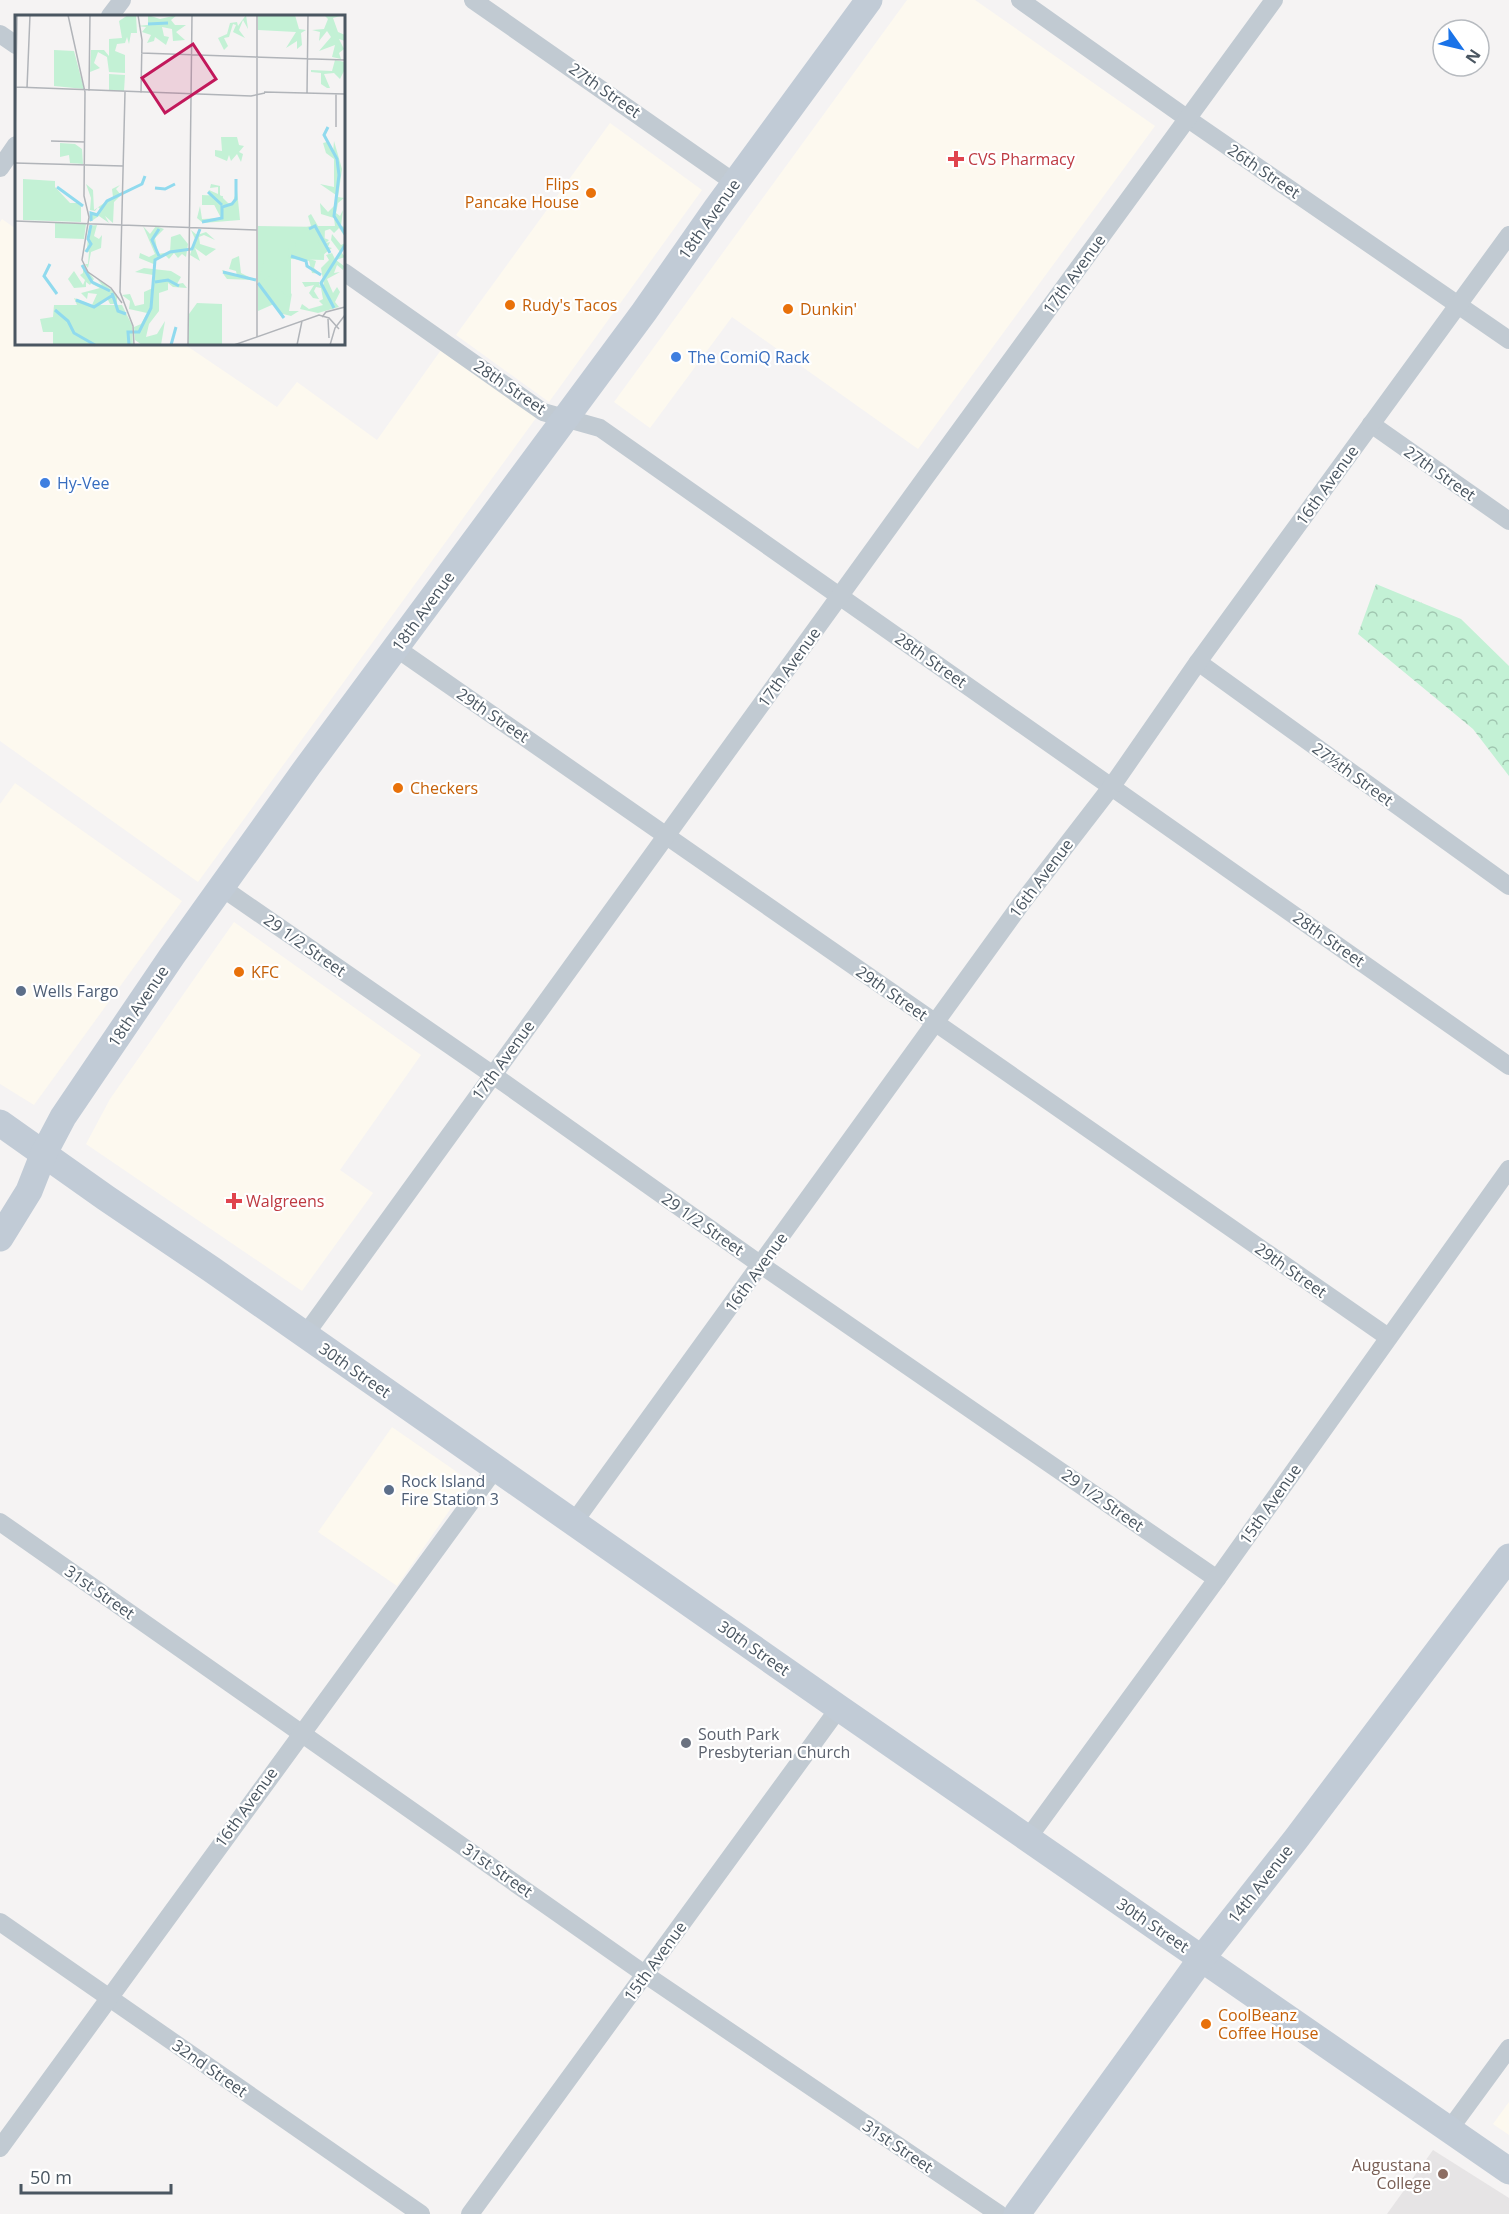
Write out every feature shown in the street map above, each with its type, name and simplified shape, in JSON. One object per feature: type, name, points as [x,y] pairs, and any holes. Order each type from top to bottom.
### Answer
[{"type":"street","points":[[111,15],[122,0]]},
{"type":"street","name":"27th Street","points":[[473,0],[493,6],[735,183]]},
{"type":"street","name":"18th Avenue","points":[[0,1238],[29,1191],[44,1153],[63,1117],[221,887],[644,312],[869,0]]},
{"type":"street","name":"26th Street","points":[[1020,0],[1509,340]]},
{"type":"street","name":"17th Avenue","points":[[305,1335],[1274,0]]},
{"type":"street","points":[[0,34],[15,44]]},
{"type":"street","points":[[0,168],[15,146]]},
{"type":"street","name":"16th Avenue","points":[[574,1522],[1021,904],[1112,786],[1198,662],[1509,235]]},
{"type":"street","name":"28th Street","points":[[345,273],[543,412],[600,428],[1509,1066]]},
{"type":"street","name":"27th Street","points":[[1371,424],[1509,521]]},
{"type":"street","name":"29th Street","points":[[396,648],[667,834],[1388,1337]]},
{"type":"street","name":"27½th Street","points":[[1198,662],[1509,886]]},
{"type":"street","name":"29 1/2 Street","points":[[221,887],[493,1075],[761,1265],[1217,1579]]},
{"type":"street","name":"30th Street","points":[[0,1123],[839,1708],[1509,2171]]},
{"type":"street","name":"15th Avenue","points":[[1028,1838],[1217,1579],[1509,1169]]},
{"type":"street","name":"16th Avenue","points":[[0,2148],[301,1732],[495,1469]]},
{"type":"street","name":"31st Street","points":[[0,1522],[646,1975],[999,2214]]},
{"type":"street","name":"14th Avenue","points":[[1017,2214],[1202,1958],[1296,1839],[1509,1557]]},
{"type":"street","name":"15th Avenue","points":[[470,2214],[839,1708]]},
{"type":"street","name":"32nd Street","points":[[0,1922],[421,2214]]},
{"type":"street","points":[[1449,2130],[1509,2048]]},
{"type":"shaded area","points":[[907,0],[975,0],[1155,126],[918,449],[732,317],[650,428],[614,402]]},
{"type":"shaded area","points":[[610,123],[702,190],[549,402],[456,335]]},
{"type":"shaded area","points":[[2,219],[15,228],[15,345],[185,345],[277,407],[297,382],[377,440],[441,350],[536,418],[198,882],[0,741],[0,222]]},
{"type":"shaded area","points":[[15,783],[182,901],[34,1105],[0,1084],[0,804]]},
{"type":"shaded area","points":[[234,922],[421,1055],[340,1170],[373,1193],[302,1291],[86,1144],[110,1099]]},
{"type":"shaded area","points":[[392,1427],[470,1481],[397,1586],[318,1532]]},
{"type":"shaded area","points":[[1509,2102],[1509,2135],[1493,2124]]},
{"type":"shaded area","name":"Augustana College","points":[[1433,2150],[1509,2198],[1509,2214],[1387,2214]]},
{"type":"green space","points":[[1376,584],[1461,619],[1509,666],[1509,776],[1473,729],[1358,634]]},
{"type":"place","name":"CVS Pharmacy","points":[[956,159]]},
{"type":"place","name":"Flips Pancake House","points":[[591,193]]},
{"type":"place","name":"Rudy's Tacos","points":[[510,305]]},
{"type":"place","name":"Dunkin'","points":[[788,309]]},
{"type":"place","name":"The ComiQ Rack","points":[[676,357]]},
{"type":"place","name":"Hy-Vee","points":[[45,483]]},
{"type":"place","name":"Checkers","points":[[398,788]]},
{"type":"place","name":"KFC","points":[[239,972]]},
{"type":"place","name":"Wells Fargo","points":[[21,991]]},
{"type":"place","name":"Walgreens","points":[[234,1201]]},
{"type":"place","name":"Rock Island Fire Station 3","points":[[389,1490]]},
{"type":"place","name":"South Park Presbyterian Church","points":[[686,1743]]},
{"type":"place","name":"CoolBeanz Coffee House","points":[[1206,2024]]},
{"type":"place","name":"Augustana College","points":[[1443,2174]]}]
